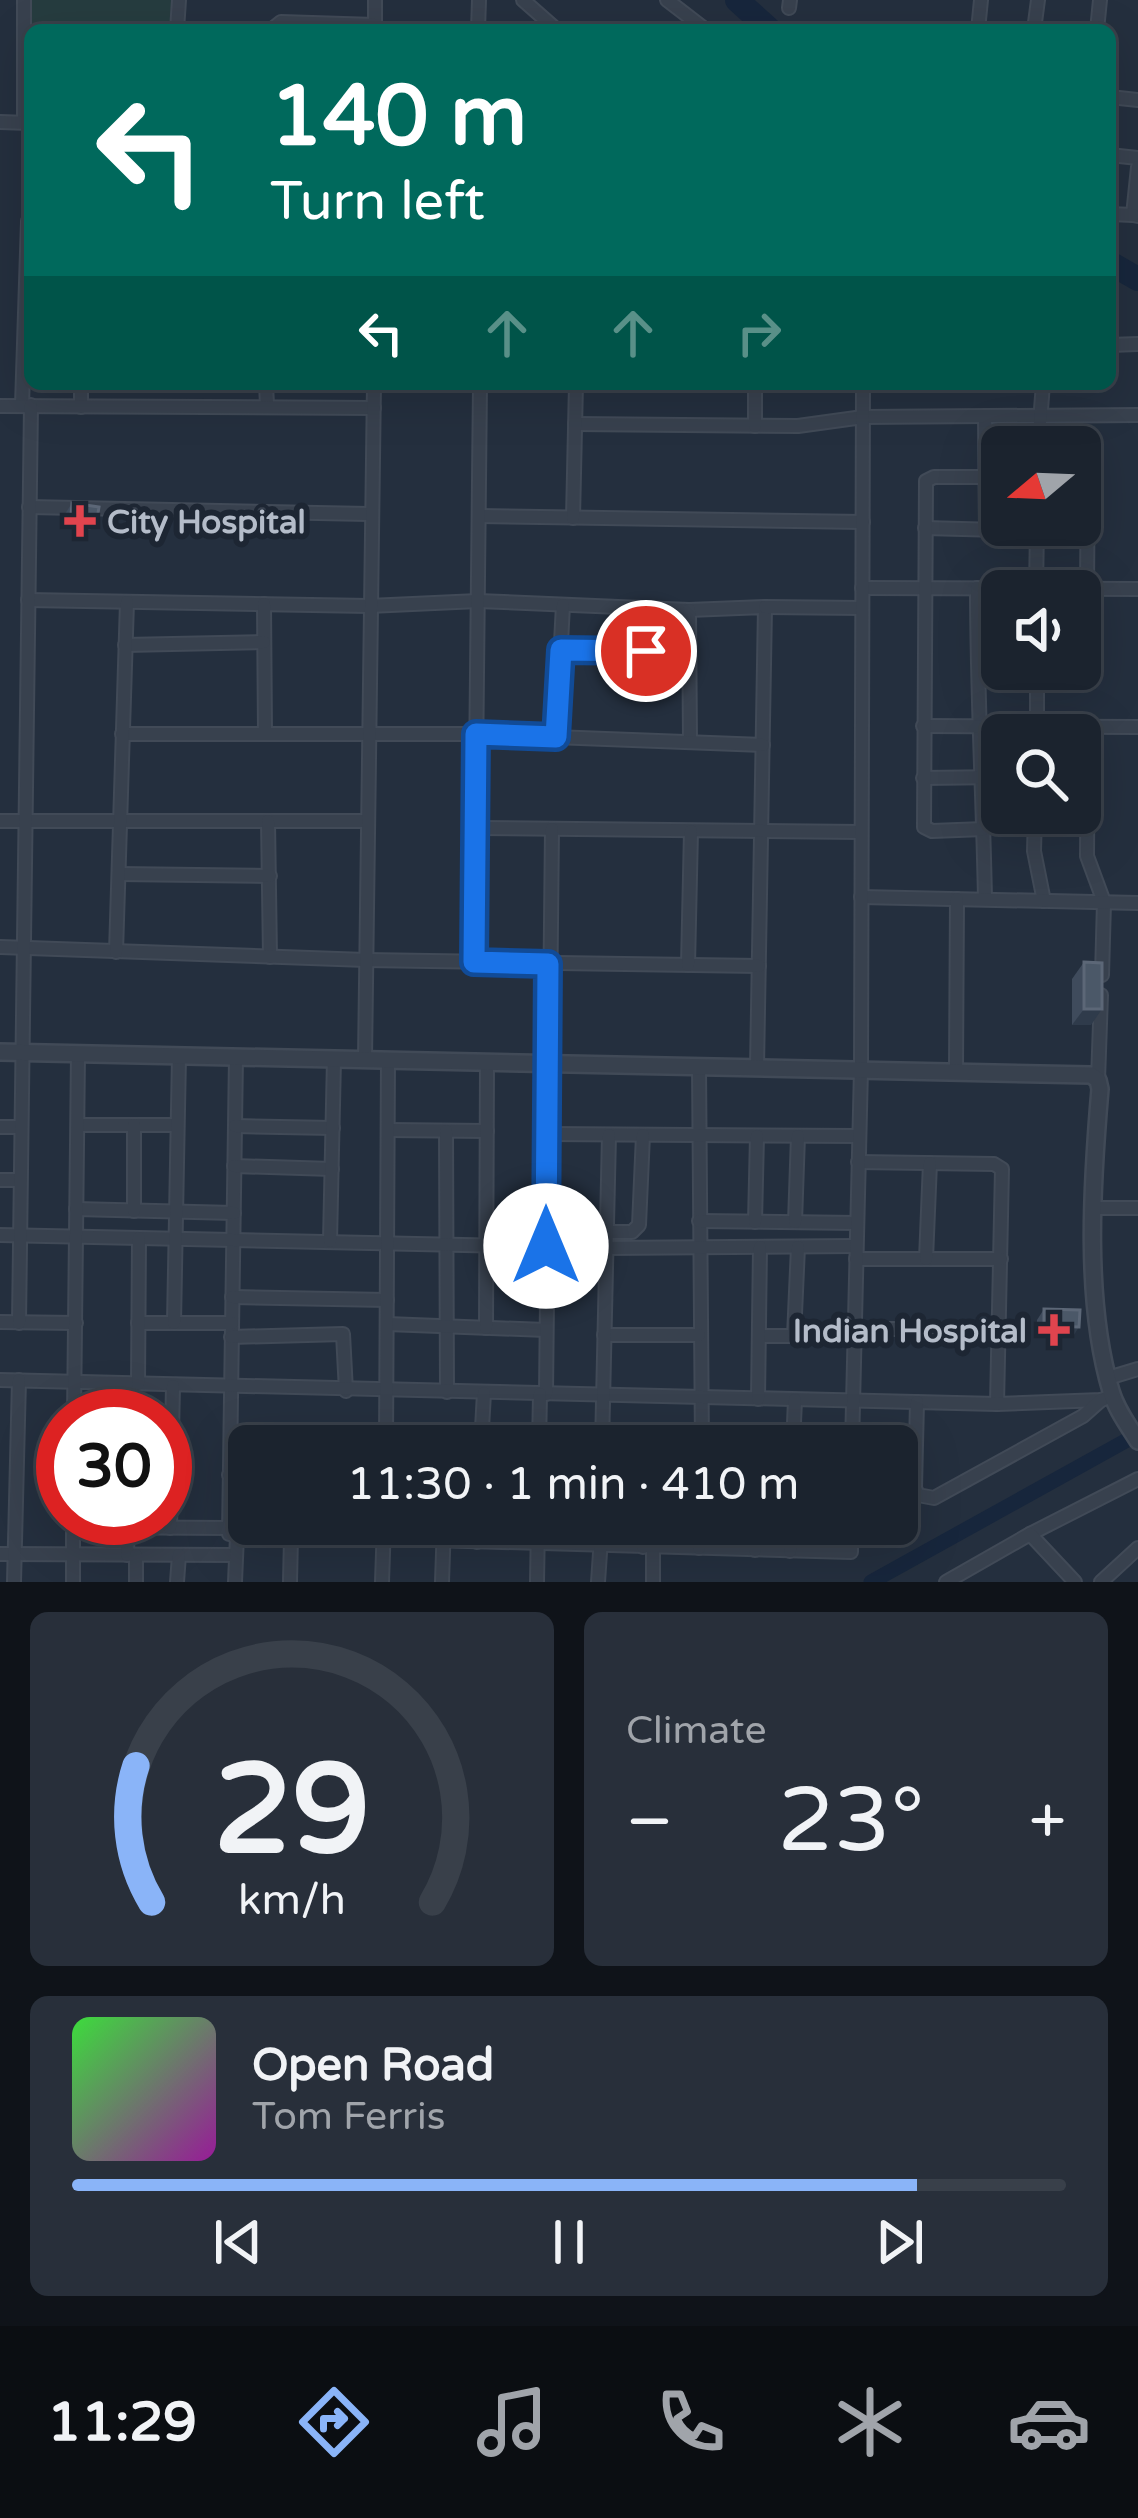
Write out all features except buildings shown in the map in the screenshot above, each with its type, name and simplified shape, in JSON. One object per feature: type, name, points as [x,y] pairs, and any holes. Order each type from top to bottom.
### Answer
[{"type":"street","points":[[524,0],[550,24]]},
{"type":"street","points":[[668,0],[698,24]]},
{"type":"street","points":[[278,24],[312,24]]},
{"type":"street","points":[[1135,215],[1138,167]]},
{"type":"street","points":[[10,221],[24,221]]},
{"type":"street","points":[[19,1323],[26,948],[26,390]]},
{"type":"street","points":[[81,390],[81,407]]},
{"type":"street","points":[[266,390],[267,405]]},
{"type":"street","points":[[365,1059],[374,390]]},
{"type":"street","points":[[474,962],[480,390]]},
{"type":"street","points":[[573,518],[576,390]]},
{"type":"street","points":[[755,390],[755,426]]},
{"type":"street","points":[[852,1425],[861,1069],[863,390]]},
{"type":"street","points":[[1041,426],[1043,390]]},
{"type":"street","points":[[0,406],[374,407]]},
{"type":"street","points":[[575,424],[798,426],[863,417],[1138,415]]},
{"type":"street","points":[[985,416],[985,426]]},
{"type":"street","points":[[981,477],[926,481],[923,726],[923,823],[928,831],[981,829]]},
{"type":"street","points":[[29,507],[369,514]]},
{"type":"street","points":[[478,517],[862,522]]},
{"type":"street","points":[[926,527],[981,530]]},
{"type":"street","points":[[862,588],[981,588]]},
{"type":"street","points":[[977,588],[976,727],[981,763]]},
{"type":"street","points":[[1101,589],[1138,589]]},
{"type":"street","points":[[28,600],[369,606],[478,601],[688,610],[862,608]]},
{"type":"street","points":[[116,952],[127,602]]},
{"type":"street","points":[[264,604],[266,734]]},
{"type":"street","points":[[556,737],[563,604]]},
{"type":"street","points":[[757,1067],[765,607]]},
{"type":"street","points":[[688,610],[690,742]]},
{"type":"street","points":[[125,645],[265,642]]},
{"type":"street","points":[[561,650],[689,651]]},
{"type":"street","points":[[923,726],[981,727]]},
{"type":"street","points":[[1101,727],[1138,728]]},
{"type":"street","points":[[122,734],[476,734],[763,745]]},
{"type":"street","points":[[923,778],[981,777]]},
{"type":"street","points":[[0,821],[367,821]]},
{"type":"street","points":[[268,821],[269,957]]},
{"type":"street","points":[[475,828],[862,832]]},
{"type":"street","points":[[541,1425],[552,830]]},
{"type":"street","points":[[688,965],[691,831]]},
{"type":"street","points":[[984,834],[985,899]]},
{"type":"street","points":[[1034,834],[1044,901]]},
{"type":"street","points":[[917,1402],[915,1489],[924,1498],[934,1498],[1083,1416],[1106,1398],[1108,1378],[1096,1299],[1095,1208],[1104,902],[1087,856],[1087,834]]},
{"type":"street","points":[[119,874],[270,876]]},
{"type":"street","points":[[861,897],[1138,903]]},
{"type":"street","points":[[956,1071],[957,899]]},
{"type":"street","points":[[0,946],[366,960],[759,966]]},
{"type":"street","points":[[0,1052],[1082,1073],[1098,1080]]},
{"type":"street","points":[[75,1389],[78,1054]]},
{"type":"street","points":[[174,1323],[179,1056]]},
{"type":"street","points":[[230,1425],[236,1057]]},
{"type":"street","points":[[330,1241],[334,1059]]},
{"type":"street","points":[[386,1425],[388,1060]]},
{"type":"street","points":[[485,1328],[488,1062]]},
{"type":"street","points":[[699,1066],[698,1335],[703,1425]]},
{"type":"street","points":[[79,1125],[177,1125]]},
{"type":"street","points":[[134,1125],[134,1210]]},
{"type":"street","points":[[235,1126],[333,1128]]},
{"type":"street","points":[[0,1127],[22,1127]]},
{"type":"street","points":[[388,1130],[487,1131]]},
{"type":"street","points":[[446,1131],[447,1393]]},
{"type":"street","points":[[547,1134],[859,1136]]},
{"type":"street","points":[[602,1425],[609,1135]]},
{"type":"street","points":[[607,1232],[632,1232],[639,1225],[643,1135]]},
{"type":"street","points":[[755,1222],[757,1136]]},
{"type":"street","points":[[795,1222],[798,1136]]},
{"type":"street","points":[[858,1162],[994,1164],[1003,1169],[997,1403]]},
{"type":"street","points":[[926,1259],[930,1163]]},
{"type":"street","points":[[234,1166],[332,1169]]},
{"type":"street","points":[[0,1180],[20,1180]]},
{"type":"street","points":[[1095,1208],[1138,1208]]},
{"type":"street","points":[[76,1209],[234,1213]]},
{"type":"street","points":[[699,1221],[857,1223]]},
{"type":"street","points":[[0,1235],[606,1248],[798,1247],[926,1259],[1001,1259]]},
{"type":"street","points":[[138,1384],[139,1238]]},
{"type":"street","points":[[758,1399],[760,1247]]},
{"type":"street","points":[[794,1336],[798,1247]]},
{"type":"street","points":[[232,1297],[387,1300]]},
{"type":"street","points":[[0,1322],[76,1323]]},
{"type":"street","points":[[138,1323],[343,1334],[346,1390]]},
{"type":"street","points":[[387,1324],[546,1330]]},
{"type":"street","points":[[759,1336],[999,1329]]},
{"type":"street","points":[[604,1335],[698,1335]]},
{"type":"street","points":[[1108,1378],[1138,1369]]},
{"type":"street","points":[[0,1380],[917,1402],[1106,1398],[1138,1441]]},
{"type":"street","points":[[14,1582],[7,1554],[15,1497],[19,1381]]},
{"type":"street","points":[[482,1425],[484,1393]]},
{"type":"street","points":[[794,1425],[795,1400]]},
{"type":"street","points":[[0,1442],[17,1442]]},
{"type":"street","points":[[946,1582],[1138,1479]]},
{"type":"street","points":[[0,1496],[15,1497]]},
{"type":"street","points":[[192,1529],[228,1532]]},
{"type":"street","points":[[1030,1534],[1076,1582]]},
{"type":"street","points":[[73,1545],[73,1582]]},
{"type":"street","points":[[131,1545],[136,1582]]},
{"type":"street","points":[[234,1545],[235,1582]]},
{"type":"street","points":[[290,1582],[291,1545]]},
{"type":"street","points":[[382,1582],[383,1545]]},
{"type":"street","points":[[442,1582],[443,1545]]},
{"type":"street","points":[[537,1582],[538,1545]]},
{"type":"street","points":[[570,1545],[851,1552],[851,1545]]},
{"type":"street","points":[[754,1545],[754,1550]]},
{"type":"street","points":[[790,1545],[790,1551]]},
{"type":"street","points":[[598,1582],[602,1546]]},
{"type":"street","points":[[648,1547],[653,1582]]},
{"type":"street","points":[[1101,1582],[1138,1548]]},
{"type":"street","points":[[7,1554],[236,1555]]},
{"type":"street","points":[[177,1582],[178,1555]]},
{"type":"green space","points":[[26,0],[181,0],[180,24],[29,24]]},
{"type":"waterway","points":[[737,0],[763,24]]},
{"type":"waterway","points":[[1116,266],[1138,279]]},
{"type":"waterway","points":[[871,1582],[1138,1434]]},
{"type":"place","name":"City Hospital","points":[[80,521]]},
{"type":"place","name":"Indian Hospital","points":[[1054,1330]]},
{"type":"route","points":[[546,1246],[548,964],[474,962],[476,734],[556,737],[561,650],[646,651]]}]
